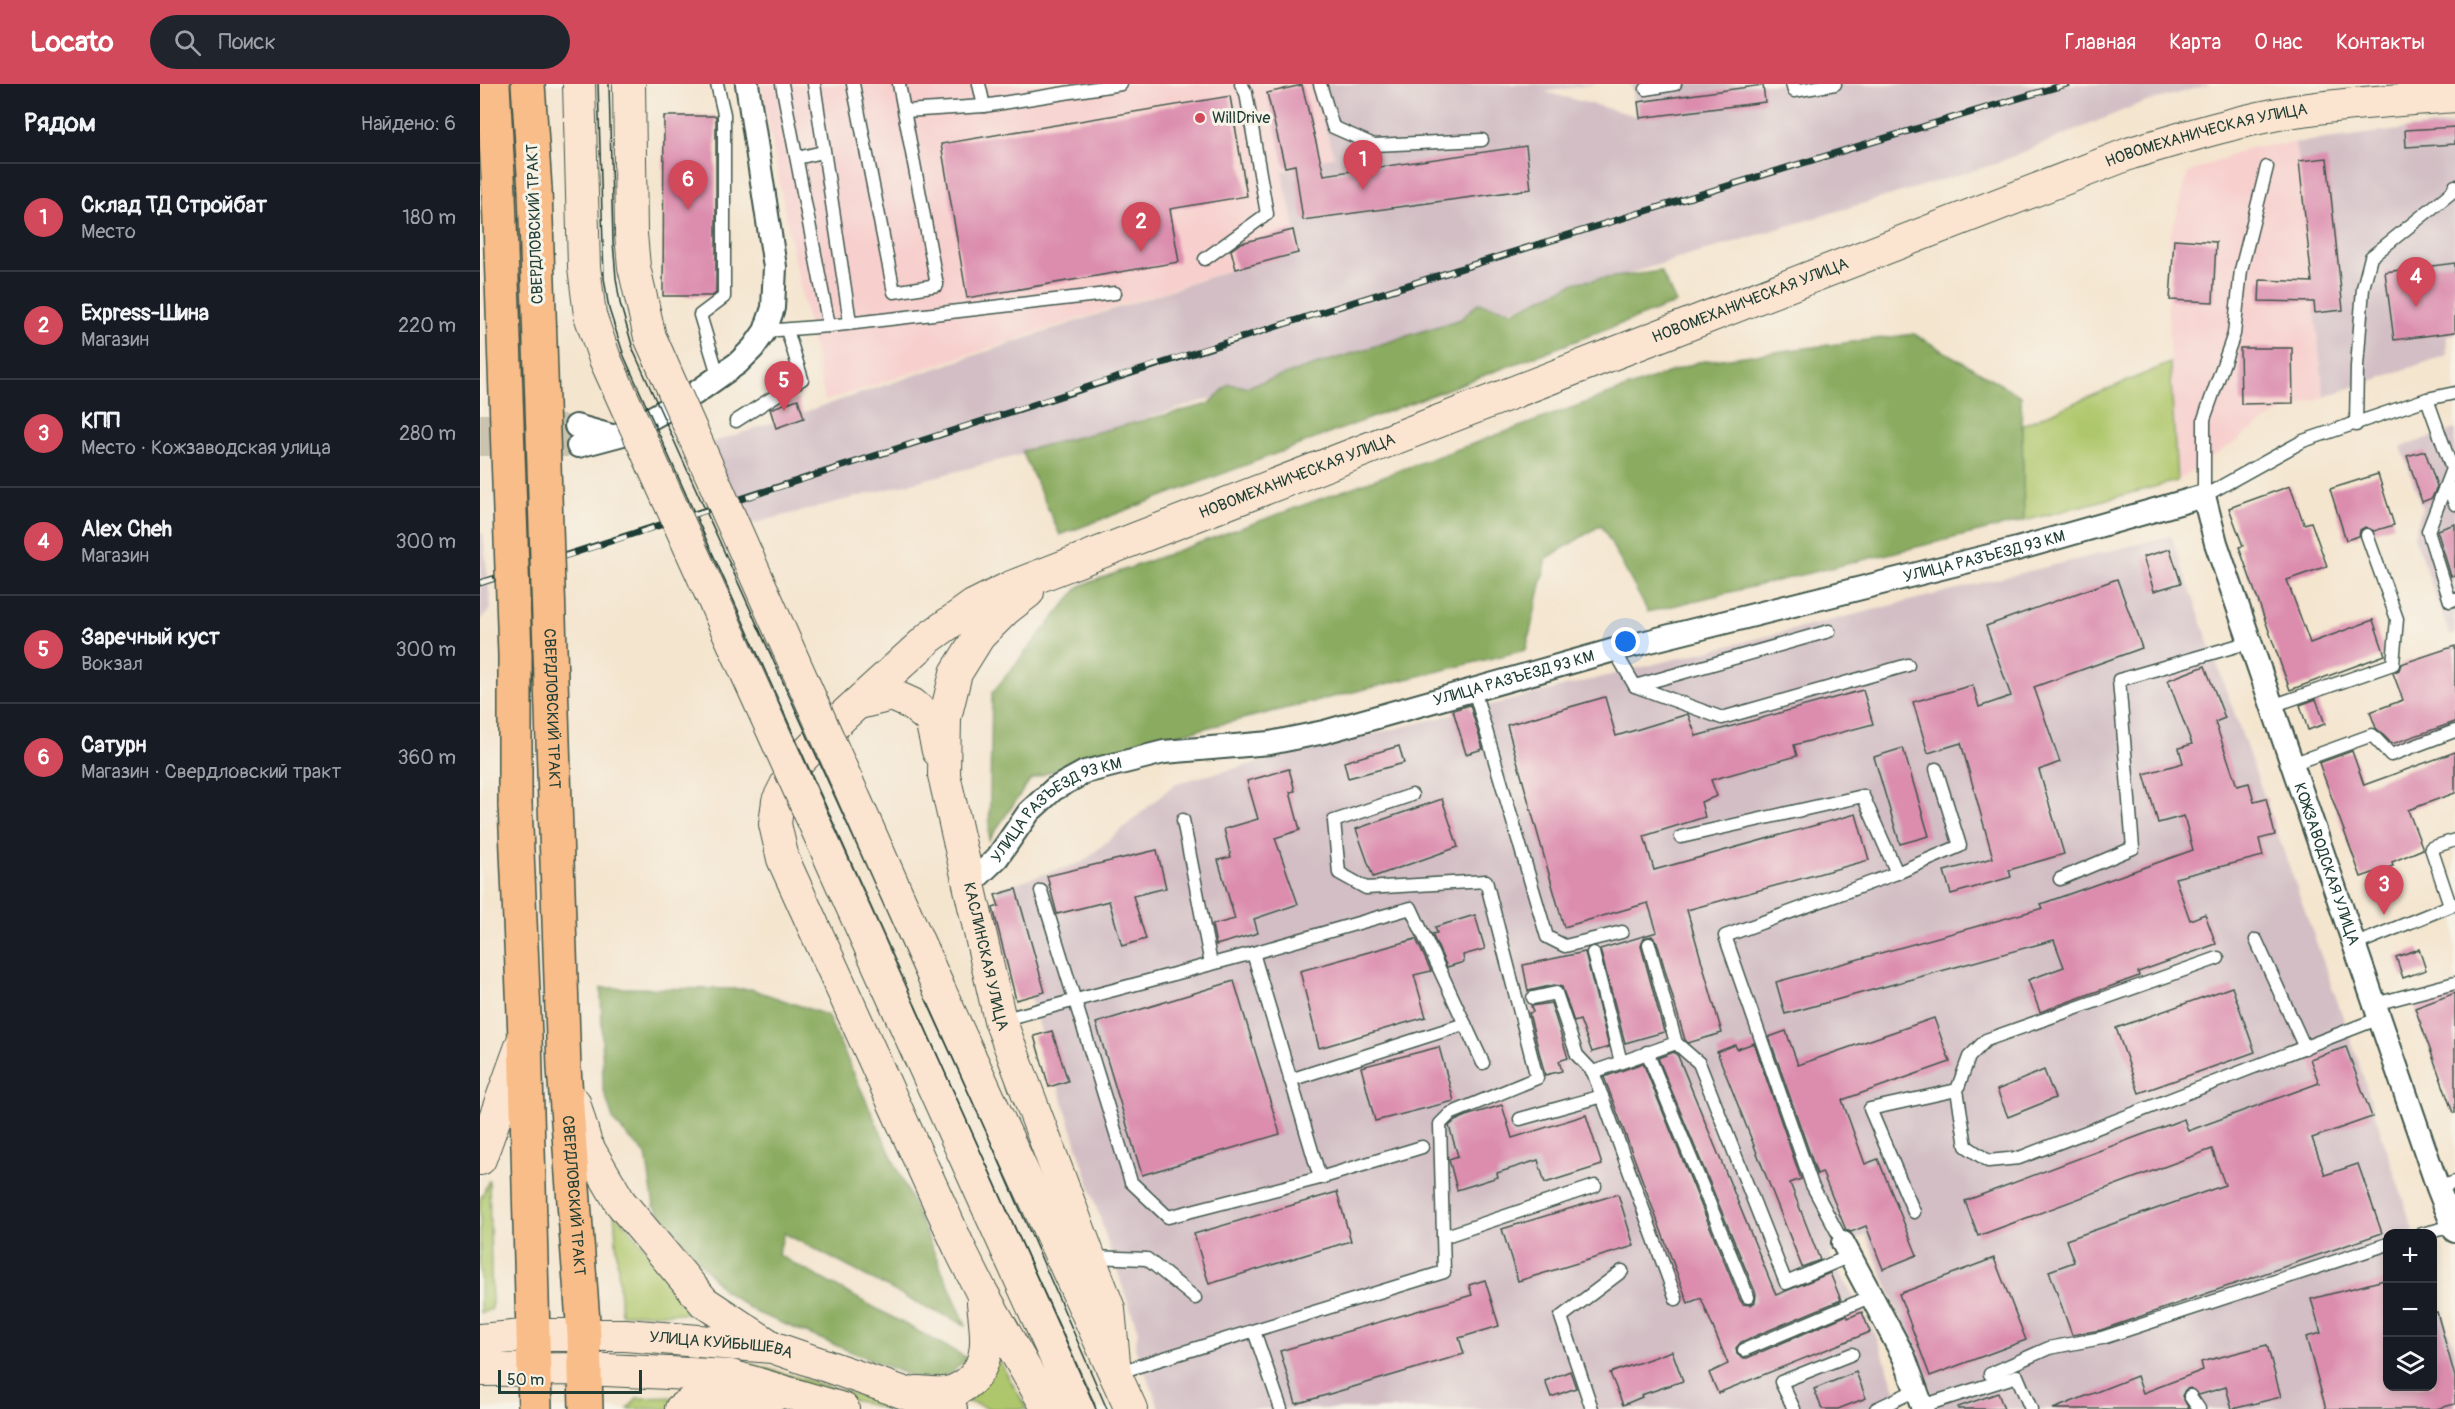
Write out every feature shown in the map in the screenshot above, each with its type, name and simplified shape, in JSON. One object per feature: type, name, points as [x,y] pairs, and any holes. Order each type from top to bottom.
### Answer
[{"type":"main road","points":[[492,84],[499,194],[515,655],[515,805],[525,1037],[535,1409]]},
{"type":"main road","name":"СВЕРДЛОВСКИЙ ТРАКТ","points":[[528,84],[535,189],[564,1068],[584,1335],[586,1409]]},
{"type":"main road","points":[[579,84],[584,267],[590,315],[605,359],[1079,1409]]},
{"type":"main road","points":[[629,84],[631,234],[636,276],[650,337],[940,991],[1131,1409]]},
{"type":"main road","name":"НОВОМЕХАНИЧЕСКАЯ УЛИЦА","points":[[1060,567],[2131,153],[2217,128],[2294,111],[2455,96]]},
{"type":"main road","points":[[1048,1409],[981,1291],[885,1087],[783,859],[775,824],[778,801],[797,763],[930,637],[973,606],[1060,567]]},
{"type":"main road","name":"КАСЛИНСКАЯ УЛИЦА","points":[[1060,567],[1006,609],[979,636],[956,673],[945,718],[944,775],[1000,1020],[1110,1309],[1115,1373]]},
{"type":"main road","points":[[859,703],[892,695],[912,704],[931,720],[944,775]]},
{"type":"main road","points":[[480,1159],[525,1037]]},
{"type":"main road","points":[[564,1068],[586,1144],[620,1202],[704,1302],[772,1347]]},
{"type":"main road","points":[[893,1390],[948,1393],[966,1385],[980,1370],[987,1335],[981,1291]]},
{"type":"main road","name":"УЛИЦА КУЙБЫШЕВА","points":[[480,1340],[533,1335],[625,1335],[772,1347],[951,1409]]},
{"type":"main road","name":"УЛИЦА КУЙБЫШЕВА","points":[[480,1370],[585,1370],[731,1376],[843,1409]]},
{"type":"main road","points":[[681,1409],[693,1401],[797,1394]]},
{"type":"street","points":[[577,436],[613,437],[659,414],[720,378],[776,331],[773,308],[775,267],[747,84]]},
{"type":"street","name":"КОЖЗАВОДСКАЯ УЛИЦА","points":[[2204,496],[2216,543],[2377,1011],[2447,1185],[2454,1228]]},
{"type":"street","name":"УЛИЦА РАЗЪЕЗД 93 КМ","points":[[968,886],[997,858],[1029,812],[1054,789],[1085,772],[1164,752],[1270,743],[1324,732],[1614,650],[2017,549],[2204,496]]},
{"type":"street","points":[[1847,1249],[1904,1357],[1921,1402]]},
{"type":"lane","points":[[717,84],[724,114],[724,297],[700,315],[720,378]]},
{"type":"lane","points":[[782,84],[829,326]]},
{"type":"lane","points":[[814,84],[850,322]]},
{"type":"lane","points":[[853,84],[894,292],[937,285],[899,84]]},
{"type":"lane","points":[[979,84],[984,106]]},
{"type":"lane","points":[[905,111],[984,106],[1121,84]]},
{"type":"lane","points":[[1205,259],[1267,214],[1246,93],[1241,84]]},
{"type":"lane","points":[[1320,84],[1333,126],[1374,146],[1482,140]]},
{"type":"lane","points":[[1646,89],[1675,84]]},
{"type":"lane","points":[[1792,84],[1794,91],[1835,84]]},
{"type":"lane","points":[[796,158],[823,152]]},
{"type":"lane","points":[[2267,167],[2241,270],[2234,334],[2204,419],[2204,496],[2303,441],[2356,425],[2427,399],[2455,393]]},
{"type":"lane","points":[[2356,425],[2357,367],[2363,288],[2371,257],[2452,192],[2455,186]]},
{"type":"lane","points":[[736,421],[802,379],[776,331],[1115,293]]},
{"type":"lane","points":[[2427,399],[2452,469],[2428,531],[2450,601],[2455,599]]},
{"type":"lane","points":[[2447,483],[2455,504]]},
{"type":"lane","points":[[2272,706],[2393,664],[2397,619],[2367,535]]},
{"type":"lane","points":[[1635,686],[1829,631]]},
{"type":"lane","points":[[2060,879],[2133,848],[2119,680],[2250,642]]},
{"type":"lane","points":[[1614,650],[1635,686],[1722,718],[1908,665]]},
{"type":"lane","points":[[1474,690],[1547,937],[1565,946],[1622,932]]},
{"type":"lane","points":[[2292,764],[2372,735],[2391,755],[2455,731]]},
{"type":"lane","points":[[1649,944],[1676,1043],[1699,1063],[1786,1283],[1847,1249],[1812,1185],[1725,936],[1897,873],[1960,846],[1936,770]]},
{"type":"lane","points":[[1115,1373],[1444,1272],[1440,1125],[1450,1114],[1537,1078],[1486,881],[1366,888],[1339,873],[1334,821],[1412,795]]},
{"type":"lane","points":[[1681,837],[1863,796],[1897,873]]},
{"type":"lane","points":[[1183,820],[1211,964]]},
{"type":"lane","points":[[2354,945],[2453,904],[2431,848],[2455,840]]},
{"type":"lane","points":[[1041,891],[1131,1182],[1168,1216],[1320,1178],[1422,1147]]},
{"type":"lane","points":[[1000,1020],[1411,908],[1483,1063]]},
{"type":"lane","points":[[2256,940],[2306,1048]]},
{"type":"lane","points":[[1252,953],[1320,1178]]},
{"type":"lane","points":[[1593,953],[1621,1062]]},
{"type":"lane","points":[[2218,958],[1986,1040],[1969,1057],[1957,1090],[1966,1146],[1988,1161],[2019,1158],[2306,1048],[2377,1011],[2455,983]]},
{"type":"lane","points":[[1533,998],[1556,993],[1577,1055],[1593,1072],[1676,1299]]},
{"type":"lane","points":[[1290,1080],[1465,1024]]},
{"type":"lane","points":[[1593,1072],[1676,1043]]},
{"type":"lane","points":[[1647,1052],[1748,1297]]},
{"type":"lane","points":[[1914,1212],[1870,1109],[1957,1090]]},
{"type":"lane","points":[[1520,1119],[1602,1096]]},
{"type":"lane","points":[[1443,1237],[1595,1186]]},
{"type":"lane","points":[[2437,1231],[2454,1228]]},
{"type":"lane","points":[[1990,1374],[2049,1348],[2102,1338],[2383,1246]]},
{"type":"lane","points":[[1090,1257],[1147,1259],[1195,1298]]},
{"type":"lane","points":[[1592,1409],[1561,1317],[1622,1271]]},
{"type":"lane","points":[[1744,1350],[1872,1296]]},
{"type":"lane","points":[[1254,1331],[1281,1409]]},
{"type":"lane","points":[[1794,1409],[1781,1382],[1852,1354]]},
{"type":"lane","points":[[1876,1409],[1921,1402],[2017,1376],[2031,1409]]},
{"type":"lane","points":[[2190,1396],[2199,1409]]},
{"type":"shaded area","points":[[761,84],[1311,84],[1334,157],[1283,172],[1301,250],[1249,264],[825,401],[794,260]]},
{"type":"shaded area","points":[[1311,84],[1596,84],[1545,92],[1637,116],[1631,84],[2211,84],[2136,105],[1992,165],[1036,451],[747,525],[705,445],[1249,264],[1300,250],[1282,172],[1334,156]]},
{"type":"shaded area","points":[[2455,123],[2455,335],[2447,336],[2447,355],[2324,397],[2299,161],[2294,143]]},
{"type":"shaded area","points":[[2294,143],[2299,161],[2324,397],[2276,414],[2177,481],[2167,300],[2170,238],[2188,173],[2248,148]]},
{"type":"shaded area","points":[[2455,429],[2455,634],[2450,636],[2414,536],[2422,508],[2401,447]]},
{"type":"shaded area","points":[[483,533],[491,609],[480,620],[480,534]]},
{"type":"shaded area","points":[[2171,536],[2348,1031],[2413,1229],[2383,1229],[2383,1391],[2437,1391],[2437,1298],[2455,1350],[2455,1409],[1938,1409],[1866,1235],[1829,1254],[1876,1335],[1902,1409],[1160,1409],[1135,1347],[1138,1331],[1110,1250],[996,889],[1083,862],[1176,783]]},
{"type":"green space","points":[[1661,271],[1676,303],[1060,535],[1022,451],[1209,404],[1229,384],[1246,387],[1461,319],[1478,303],[1514,311],[1577,282]]},
{"type":"green space","points":[[1914,334],[2021,396],[2024,521],[1648,612],[1601,525],[1547,558],[1526,650],[1086,757],[1030,780],[989,840],[992,693],[1080,586],[1698,362]]},
{"type":"green space","points":[[2170,363],[2177,481],[2024,521],[2022,425]]},
{"type":"green space","points":[[601,988],[751,989],[827,1015],[966,1325],[923,1306],[784,1233],[778,1255],[967,1358],[961,1364],[946,1376],[918,1379],[755,1312],[722,1289],[654,1206],[646,1155],[614,1122],[603,1088]]},
{"type":"green space","points":[[489,1180],[492,1309],[480,1313],[480,1200]]},
{"type":"green space","points":[[614,1211],[700,1313],[621,1314]]},
{"type":"green space","points":[[994,1352],[1027,1409],[991,1409],[959,1399]]},
{"type":"green space","points":[[629,1353],[693,1354],[734,1359],[906,1409],[885,1409],[751,1371],[622,1355]]},
{"type":"green space","points":[[686,1397],[669,1409],[628,1409],[637,1398]]},
{"type":"building","points":[[1302,85],[1324,175],[1526,146],[1531,189],[1303,220],[1295,165],[1285,167],[1267,93]]},
{"type":"building","points":[[1763,85],[1765,102],[1640,118],[1638,102]]},
{"type":"building","points":[[1230,96],[1247,196],[1170,209],[1179,262],[967,298],[941,144]]},
{"type":"building","points":[[664,116],[716,116],[716,293],[712,296],[663,296]]},
{"type":"building","points":[[2455,127],[2455,144],[2406,147],[2405,130]]},
{"type":"building","points":[[2327,158],[2343,310],[2315,313],[2314,302],[2259,301],[2260,280],[2312,282],[2299,161]]},
{"type":"building","points":[[1293,230],[1298,253],[1236,269],[1231,250],[1241,243]]},
{"type":"building","points":[[2174,239],[2216,242],[2213,302],[2170,300]]},
{"type":"building","points":[[2455,263],[2455,332],[2394,340],[2385,272]]},
{"type":"building","points":[[2240,348],[2292,348],[2293,403],[2241,404]]},
{"type":"building","points":[[798,399],[804,418],[776,428],[770,409]]},
{"type":"building","points":[[2425,451],[2437,486],[2432,498],[2422,502],[2407,456]]},
{"type":"building","points":[[2378,474],[2394,525],[2374,531],[2365,527],[2360,530],[2359,536],[2346,540],[2330,489]]},
{"type":"building","points":[[2290,486],[2304,524],[2311,522],[2327,566],[2287,580],[2310,643],[2373,620],[2385,655],[2290,690],[2239,547],[2243,546],[2229,508]]},
{"type":"building","points":[[2455,524],[2455,575],[2451,576],[2437,530]]},
{"type":"building","points":[[2170,549],[2181,583],[2154,591],[2143,557]]},
{"type":"building","points":[[2117,579],[2142,648],[2034,687],[2060,762],[2039,770],[2064,854],[2009,870],[2011,877],[1951,894],[1944,871],[1993,858],[1961,743],[1928,753],[1913,702],[1973,685],[1979,707],[2011,696],[1986,626]]},
{"type":"building","points":[[2455,646],[2455,722],[2392,744],[2376,728],[2370,712],[2403,700],[2393,673],[2399,670],[2401,664]]},
{"type":"building","points":[[2205,666],[2225,718],[2215,722],[2237,786],[2249,783],[2254,801],[2266,798],[2275,835],[2259,839],[2263,856],[2175,878],[2190,920],[2205,914],[2216,944],[2138,972],[2139,976],[2040,1012],[2028,980],[2064,967],[2054,940],[1785,1014],[1776,982],[2043,908],[2041,904],[2193,850],[2184,816],[2158,823],[2144,774],[2183,763],[2179,748],[2192,744],[2168,680]]},
{"type":"building","points":[[1863,690],[1873,724],[1794,745],[1797,756],[1711,780],[1717,796],[1701,802],[1705,817],[1644,836],[1654,870],[1856,814],[1869,860],[1687,910],[1722,1033],[1688,1043],[1685,1040],[1657,942],[1652,936],[1644,938],[1641,946],[1664,1032],[1625,1043],[1600,949],[1657,932],[1648,903],[1564,927],[1507,725],[1605,697],[1616,736],[1688,714],[1696,736]]},
{"type":"building","points":[[2316,699],[2325,724],[2308,730],[2300,705]]},
{"type":"building","points":[[1470,705],[1483,749],[1466,754],[1453,710]]},
{"type":"building","points":[[1399,746],[1404,763],[1348,778],[1344,762]]},
{"type":"building","points":[[1903,748],[1929,836],[1900,844],[1874,757]]},
{"type":"building","points":[[2352,751],[2364,785],[2455,752],[2455,793],[2408,810],[2423,849],[2392,862],[2393,866],[2361,877],[2319,763]]},
{"type":"building","points":[[1289,769],[1295,791],[1290,792],[1300,830],[1275,838],[1298,904],[1254,919],[1258,933],[1216,945],[1212,925],[1235,919],[1218,860],[1231,857],[1224,829],[1258,819],[1247,781]]},
{"type":"building","points":[[1442,799],[1458,847],[1373,877],[1356,829]]},
{"type":"building","points":[[1157,850],[1166,888],[1133,896],[1146,939],[1122,946],[1109,901],[1057,914],[1047,876]]},
{"type":"building","points":[[1016,889],[1045,992],[1016,1000],[993,908],[999,906],[995,895]]},
{"type":"building","points":[[1475,915],[1485,949],[1463,955],[1464,962],[1447,967],[1432,934],[1437,933],[1435,927]]},
{"type":"building","points":[[1416,939],[1431,971],[1414,975],[1426,1017],[1319,1048],[1300,971]]},
{"type":"building","points":[[2419,949],[2426,970],[2403,978],[2396,957]]},
{"type":"building","points":[[1585,952],[1609,1047],[1592,1052],[1580,1020],[1574,1022],[1562,987],[1554,985],[1528,991],[1523,965]]},
{"type":"building","points":[[1234,981],[1280,1134],[1142,1175],[1096,1023]]},
{"type":"building","points":[[2232,987],[2255,1052],[2139,1093],[2116,1028]]},
{"type":"building","points":[[2455,993],[2455,1113],[2453,1113],[2415,1008]]},
{"type":"building","points":[[1551,1003],[1568,1058],[1559,1061],[1562,1071],[1545,1075],[1529,1013],[1533,1012],[1531,1006]]},
{"type":"building","points":[[1934,1018],[1950,1062],[1842,1100],[1865,1164],[1878,1159],[1917,1255],[1883,1269],[1866,1226],[1851,1232],[1846,1230],[1822,1172],[1817,1174],[1769,1037],[1786,1031],[1798,1065]]},
{"type":"building","points":[[1052,1031],[1068,1081],[1049,1087],[1034,1036]]},
{"type":"building","points":[[1754,1043],[1801,1179],[1790,1183],[1820,1260],[1802,1267],[1717,1052],[1735,1045],[1737,1049]]},
{"type":"building","points":[[1439,1047],[1454,1101],[1375,1121],[1361,1067]]},
{"type":"building","points":[[2346,1047],[2372,1117],[2312,1138],[2325,1175],[2358,1164],[2382,1233],[2101,1330],[2072,1335],[2049,1271],[2074,1262],[2066,1240],[2225,1185],[2212,1149],[1978,1236],[1965,1201],[2184,1119],[2188,1131],[2319,1083],[2310,1059]]},
{"type":"building","points":[[1674,1052],[1678,1056],[1776,1295],[1830,1273],[1841,1300],[1741,1342],[1736,1348],[1737,1354],[1742,1358],[1747,1358],[1847,1315],[1848,1318],[1862,1312],[1870,1332],[1718,1393],[1709,1373],[1728,1364],[1701,1298],[1688,1303],[1604,1077],[1643,1063],[1740,1300],[1743,1304],[1751,1305],[1755,1302],[1756,1294],[1658,1058]]},
{"type":"building","points":[[2044,1070],[2055,1098],[2008,1117],[1997,1090]]},
{"type":"building","points":[[1502,1105],[1512,1138],[1586,1115],[1602,1165],[1545,1183],[1538,1160],[1497,1173],[1498,1177],[1457,1190],[1449,1159],[1458,1156],[1449,1126],[1469,1115]]},
{"type":"building","points":[[1337,1192],[1351,1241],[1209,1284],[1194,1234]]},
{"type":"building","points":[[1618,1194],[1634,1246],[1518,1281],[1502,1229]]},
{"type":"building","points":[[1994,1258],[2026,1340],[1930,1376],[1899,1294]]},
{"type":"building","points":[[1485,1280],[1499,1326],[1459,1338],[1464,1354],[1296,1404],[1280,1351],[1472,1295],[1469,1285]]},
{"type":"building","points":[[2383,1280],[2383,1391],[2437,1391],[2437,1312],[2455,1377],[2455,1404],[2436,1409],[2326,1409],[2306,1337],[2321,1333],[2311,1299]]},
{"type":"building","points":[[2267,1345],[2281,1397],[2232,1409],[2226,1387],[2199,1395],[2190,1388],[2185,1390],[2182,1396],[2189,1409],[2053,1409],[2137,1376],[2143,1393],[2203,1370],[2201,1362]]},
{"type":"building","points":[[1672,1351],[1683,1381],[1641,1395],[1642,1397],[1623,1405],[1610,1373]]},
{"type":"building","points":[[1570,1371],[1576,1388],[1551,1397],[1545,1381]]},
{"type":"building","points":[[1856,1372],[1866,1398],[1838,1409],[1822,1409],[1814,1389]]},
{"type":"building","points":[[1998,1393],[2004,1409],[1958,1409],[1958,1407]]},
{"type":"tunnel","points":[[480,425],[576,426]]},
{"type":"tunnel","points":[[480,445],[578,446]]},
{"type":"tram line","points":[[598,84],[604,278],[609,309],[624,356],[1096,1409]]},
{"type":"tram line","points":[[609,84],[616,278],[620,303],[634,352],[989,1138],[1107,1409]]},
{"type":"railway","points":[[480,583],[1382,293],[2067,84]]},
{"type":"place","name":"WillDrive","points":[[1200,118]]},
{"type":"place","name":"Склад ТД Стройбат","points":[[1363,190]]},
{"type":"place","name":"Сатурн","points":[[688,210]]},
{"type":"place","name":"Express-Шина","points":[[1141,252]]},
{"type":"place","name":"Alex Cheh","points":[[2416,307]]},
{"type":"place","name":"Заречный куст","points":[[784,411]]},
{"type":"place","name":"КПП","points":[[2384,915]]}]
